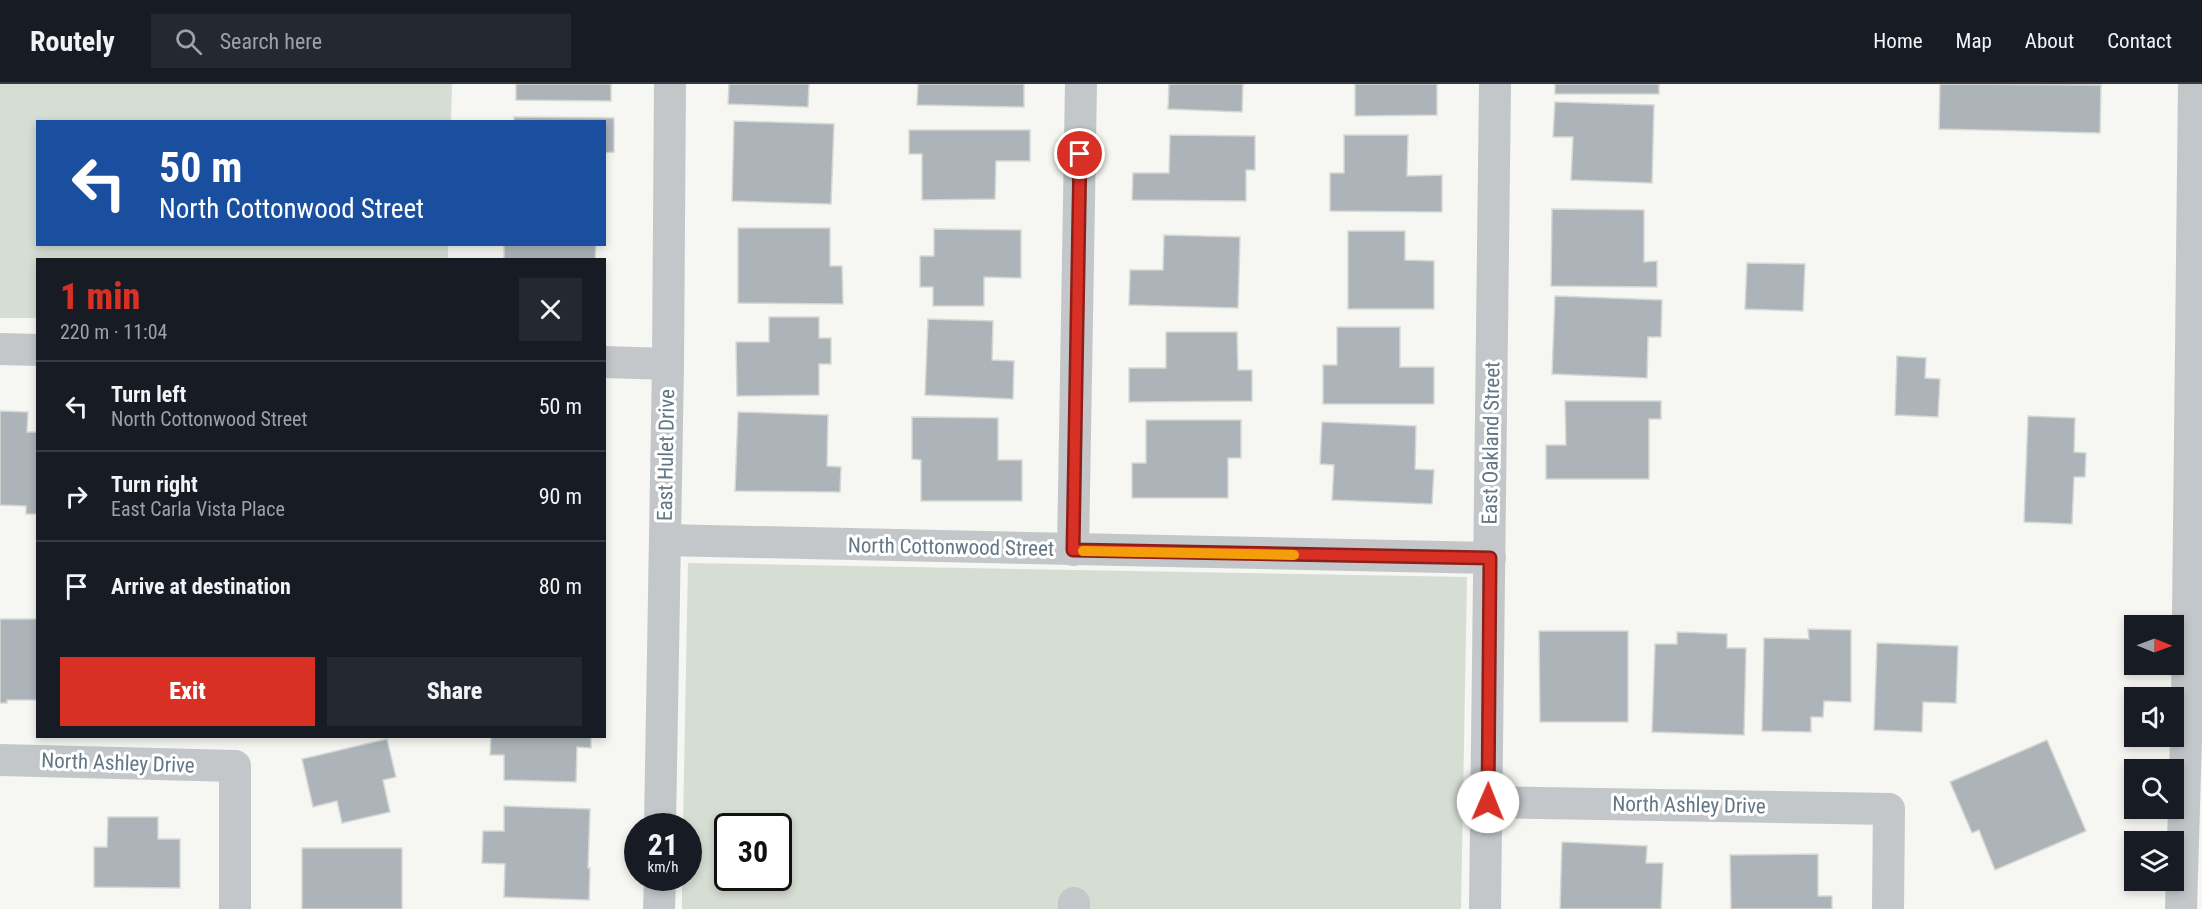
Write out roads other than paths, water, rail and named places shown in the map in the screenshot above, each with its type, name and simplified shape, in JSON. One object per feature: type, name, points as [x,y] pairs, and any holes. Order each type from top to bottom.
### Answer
[{"type":"street","name":"East Hulet Drive","points":[[660,813],[670,84]]},
{"type":"street","points":[[1073,550],[1081,84]]},
{"type":"street","name":"East Oakland Street","points":[[1485,909],[1495,84]]},
{"type":"street","points":[[2181,909],[2194,704],[2194,84]]},
{"type":"street","points":[[0,349],[36,350]]},
{"type":"street","points":[[606,362],[668,363]]},
{"type":"street","name":"North Cottonwood Street","points":[[665,540],[1490,558]]},
{"type":"street","name":"North Ashley Drive","points":[[0,760],[235,766],[235,909]]},
{"type":"street","name":"North Ashley Drive","points":[[1488,802],[1889,809],[1888,909]]},
{"type":"street","points":[[659,909],[660,891]]}]
